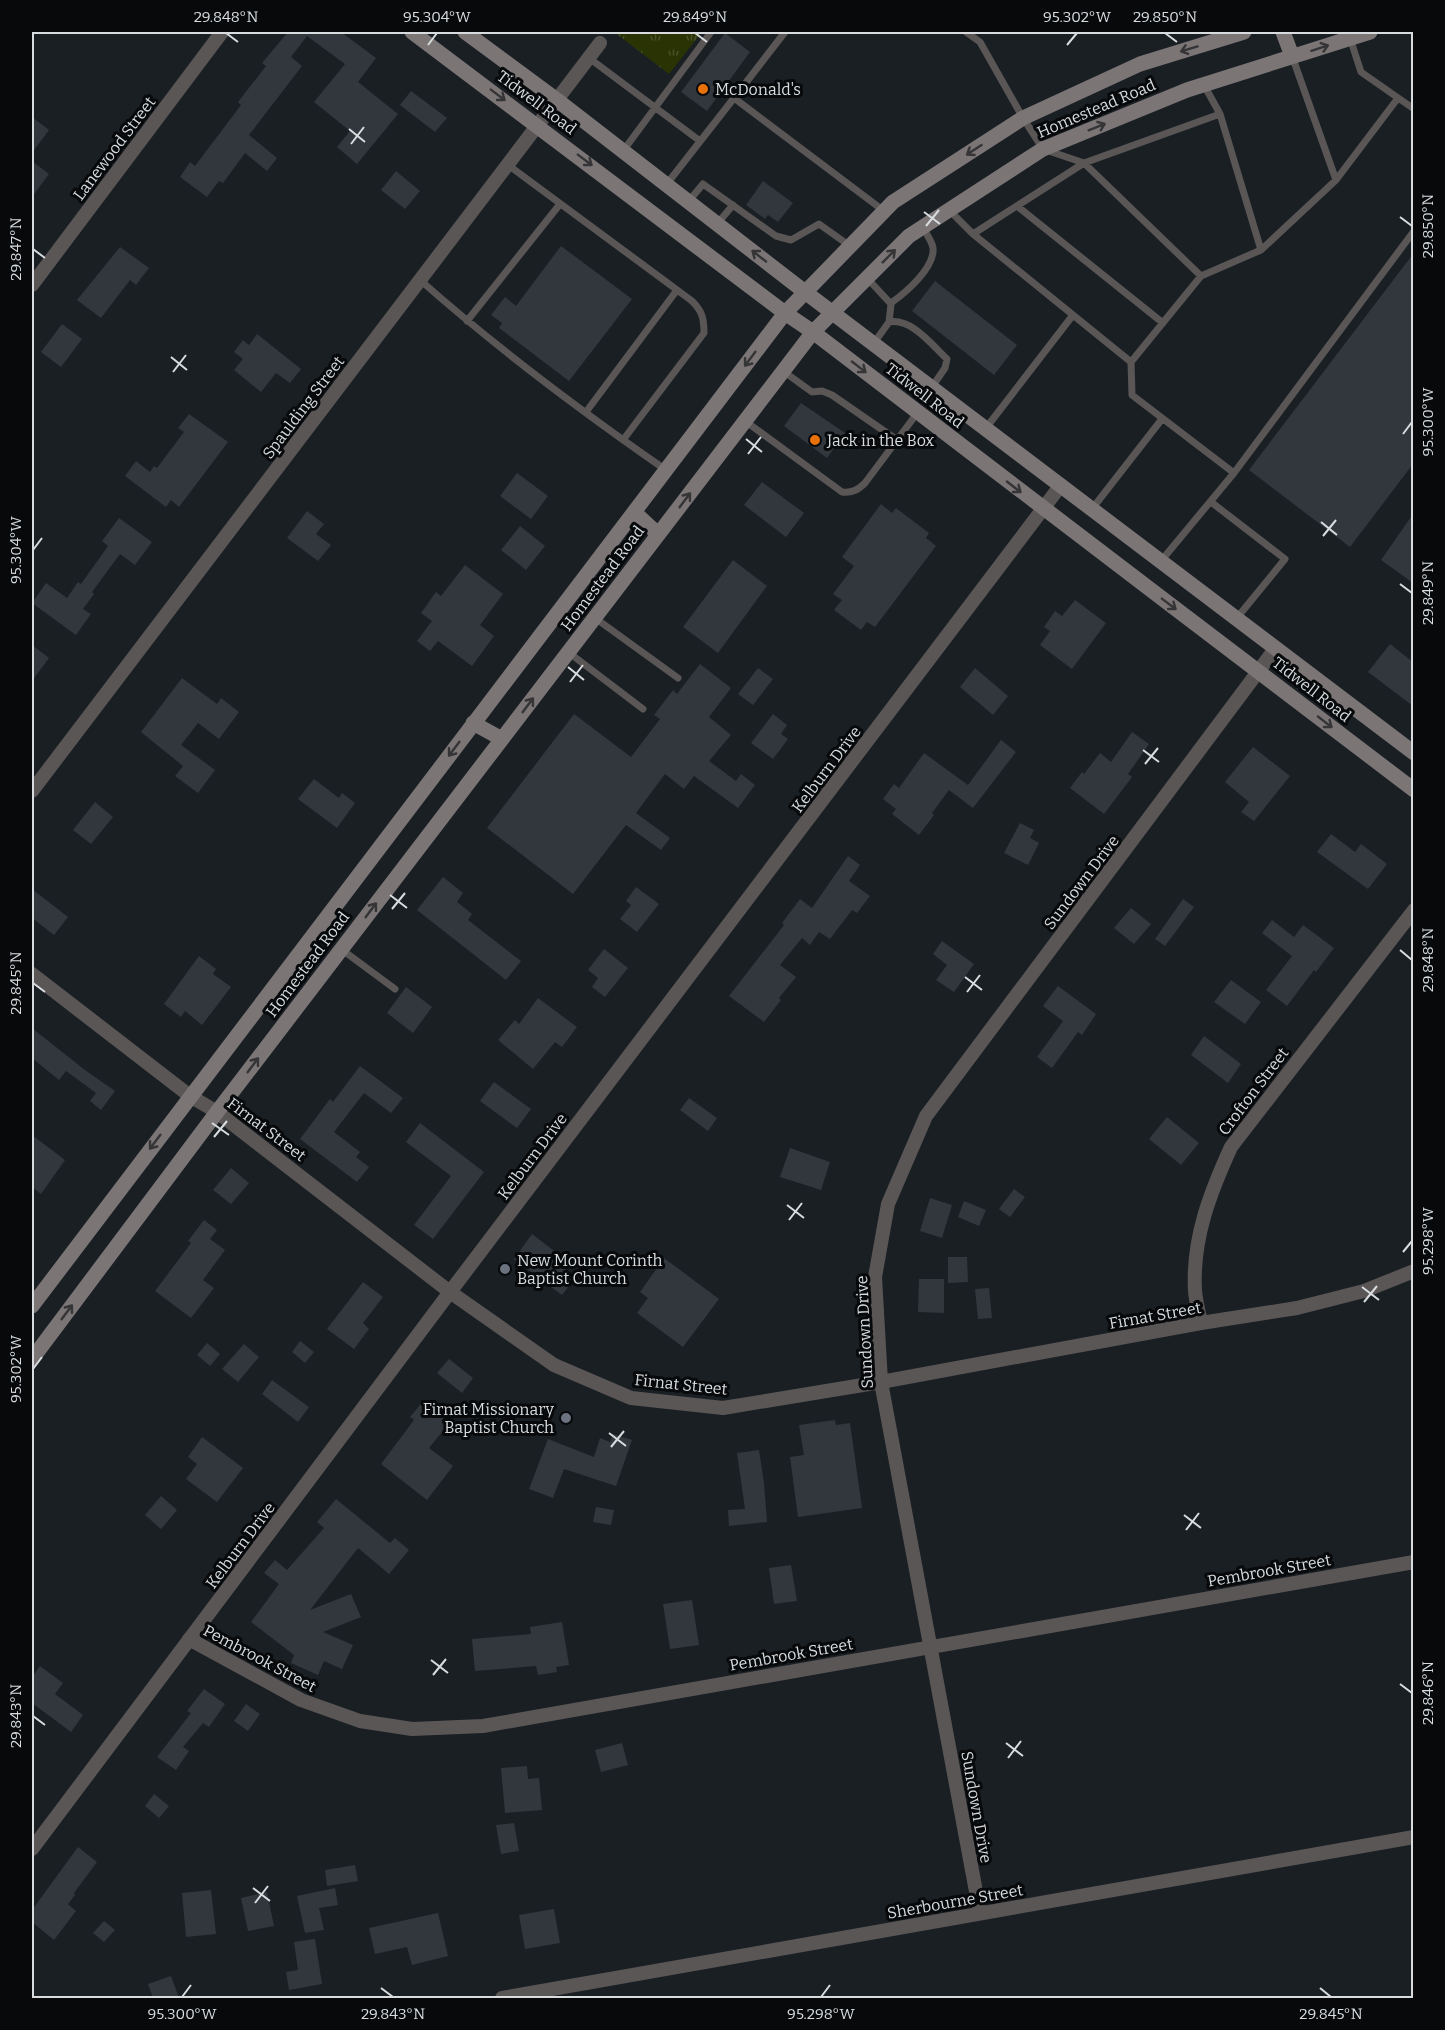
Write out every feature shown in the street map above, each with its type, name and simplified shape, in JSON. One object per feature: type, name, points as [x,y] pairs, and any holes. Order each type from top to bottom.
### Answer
[{"type":"main road","name":"Tidwell Road","points":[[412,32],[813,332],[1043,510],[1259,671],[1413,790]]},
{"type":"main road","name":"Tidwell Road","points":[[465,32],[1413,753]]},
{"type":"main road","name":"Homestead Road","points":[[32,1306],[785,313],[893,202],[1023,118],[1140,64],[1245,32]]},
{"type":"main road","points":[[1283,32],[1292,57]]},
{"type":"main road","name":"Homestead Road","points":[[32,1359],[36,1343],[217,1112],[813,332],[909,236],[1043,149],[1186,90],[1370,32]]},
{"type":"main road","points":[[634,512],[658,534]]},
{"type":"main road","points":[[473,723],[502,739]]},
{"type":"street","name":"Lanewood Street","points":[[32,285],[222,32]]},
{"type":"street","name":"Spaulding Street","points":[[32,791],[600,43]]},
{"type":"street","name":"Kelburn Drive","points":[[32,1849],[1061,485]]},
{"type":"street","name":"Sundown Drive","points":[[980,1913],[881,1382],[875,1277],[888,1204],[926,1116],[1275,649]]},
{"type":"street","name":"Crofton Street","points":[[1201,1323],[1196,1291],[1196,1260],[1201,1223],[1212,1190],[1231,1147],[1413,910]]},
{"type":"street","name":"Firnat Street","points":[[32,974],[190,1095],[217,1112],[450,1292],[554,1365],[631,1398],[723,1408],[1297,1308],[1364,1291],[1413,1271]]},
{"type":"street","name":"Pembrook Street","points":[[189,1640],[301,1700],[360,1720],[412,1729],[483,1726],[1413,1562]]},
{"type":"street","name":"Sherbourne Street","points":[[502,1998],[1413,1837]]},
{"type":"lane","points":[[623,151],[711,32]]},
{"type":"lane","points":[[666,185],[785,32]]},
{"type":"lane","points":[[966,32],[980,42],[1043,149],[1084,164],[1201,276]]},
{"type":"lane","points":[[1350,38],[1361,72],[1413,110]]},
{"type":"lane","points":[[1292,57],[1336,180]]},
{"type":"lane","points":[[589,58],[700,141]]},
{"type":"lane","points":[[1204,85],[1220,114],[1261,250]]},
{"type":"lane","points":[[734,98],[884,212]]},
{"type":"lane","points":[[1234,473],[1132,395],[1131,362],[1201,276],[1261,250],[1336,180],[1398,98]]},
{"type":"lane","points":[[973,234],[1084,164],[1220,114]]},
{"type":"lane","points":[[508,165],[701,310],[704,333],[623,440]]},
{"type":"lane","points":[[688,202],[703,184],[776,236],[791,240],[819,224],[850,246]]},
{"type":"lane","points":[[467,321],[560,204]]},
{"type":"lane","points":[[717,224],[733,205]]},
{"type":"lane","points":[[1017,206],[1163,323]]},
{"type":"lane","points":[[949,210],[973,234],[1131,362]]},
{"type":"lane","points":[[891,303],[910,289],[930,260],[933,245],[923,227]]},
{"type":"lane","points":[[1161,561],[1234,473],[1413,231]]},
{"type":"lane","points":[[867,278],[891,303],[892,312],[889,322],[874,344]]},
{"type":"lane","points":[[420,280],[467,321],[666,470]]},
{"type":"lane","points":[[586,412],[677,290]]},
{"type":"lane","points":[[986,428],[1073,315]]},
{"type":"lane","points":[[889,322],[897,321],[912,328],[947,359],[945,368],[932,387]]},
{"type":"lane","points":[[783,371],[812,392],[822,391],[832,395],[897,440]]},
{"type":"lane","points":[[745,421],[842,492],[849,492],[859,490],[918,412]]},
{"type":"lane","points":[[1092,509],[1162,418]]},
{"type":"lane","points":[[1211,502],[1285,559],[1236,619]]},
{"type":"lane","points":[[595,618],[678,678]]},
{"type":"lane","points":[[568,652],[643,709]]},
{"type":"lane","points":[[341,949],[395,990]]},
{"type":"green space","points":[[614,32],[702,32],[669,74]]},
{"type":"building","points":[[288,32],[341,32],[376,58],[358,82],[398,114],[357,164],[337,147],[350,131],[314,102],[345,64],[307,36],[291,57],[302,66],[249,135],[277,158],[267,171],[245,153],[223,183],[219,181],[207,197],[180,177],[190,162],[195,166],[241,105],[238,102],[266,66],[262,63]]},
{"type":"building","points":[[725,33],[750,52],[707,111],[681,92]]},
{"type":"building","points":[[411,91],[447,118],[435,132],[400,105]]},
{"type":"building","points":[[32,117],[49,130],[32,153]]},
{"type":"building","points":[[32,161],[49,174],[32,197]]},
{"type":"building","points":[[396,171],[420,191],[405,209],[381,190]]},
{"type":"building","points":[[763,181],[793,203],[778,222],[768,215],[765,219],[746,205]]},
{"type":"building","points":[[561,246],[632,299],[569,381],[499,328],[502,323],[491,315],[505,297],[516,306]]},
{"type":"building","points":[[120,247],[149,268],[136,285],[130,280],[101,318],[77,300]]},
{"type":"building","points":[[1413,254],[1413,464],[1350,547],[1249,470]]},
{"type":"building","points":[[935,281],[1017,345],[994,375],[912,311]]},
{"type":"building","points":[[62,324],[82,339],[61,367],[41,352]]},
{"type":"building","points":[[257,334],[301,369],[290,383],[276,373],[261,392],[234,370],[243,359],[234,352],[243,340],[249,345]]},
{"type":"building","points":[[801,403],[845,433],[827,458],[784,426]]},
{"type":"building","points":[[189,414],[228,442],[179,507],[171,500],[166,507],[125,476],[136,461],[150,472],[154,466],[157,468],[184,432],[178,428]]},
{"type":"building","points":[[517,473],[548,496],[531,519],[500,496]]},
{"type":"building","points":[[762,482],[804,513],[786,537],[744,505]]},
{"type":"building","points":[[881,504],[892,513],[896,508],[929,533],[926,538],[936,546],[875,627],[867,622],[861,630],[834,610],[842,600],[833,594],[854,566],[842,557]]},
{"type":"building","points":[[307,511],[324,524],[316,534],[331,545],[318,561],[287,538]]},
{"type":"building","points":[[1413,514],[1413,583],[1381,560]]},
{"type":"building","points":[[119,518],[152,542],[135,565],[120,554],[92,592],[94,594],[83,609],[91,614],[76,635],[32,603],[46,583],[67,598],[78,582],[81,584],[108,546],[102,541]]},
{"type":"building","points":[[520,526],[545,546],[526,570],[501,550]]},
{"type":"building","points":[[733,560],[767,586],[718,653],[683,627]]},
{"type":"building","points":[[465,565],[503,594],[480,625],[494,636],[472,666],[438,641],[430,651],[417,641],[432,621],[421,613],[436,592],[441,596]]},
{"type":"building","points":[[1075,600],[1106,623],[1072,669],[1040,645],[1050,631],[1044,627],[1055,611],[1062,616]]},
{"type":"building","points":[[1390,644],[1413,662],[1413,706],[1368,672]]},
{"type":"building","points":[[32,645],[49,658],[32,681]]},
{"type":"building","points":[[700,664],[731,688],[709,717],[731,735],[709,761],[736,781],[741,774],[755,785],[738,808],[694,776],[684,789],[665,774],[636,813],[670,838],[661,850],[626,825],[573,894],[487,828],[574,714],[631,757],[660,719],[654,715],[673,690],[677,694]]},
{"type":"building","points":[[758,668],[773,679],[753,705],[738,694]]},
{"type":"building","points":[[975,668],[1008,696],[993,715],[960,687]]},
{"type":"building","points":[[182,678],[217,704],[221,698],[239,712],[219,739],[198,723],[181,745],[215,770],[198,793],[175,776],[183,766],[141,732]]},
{"type":"building","points":[[773,714],[787,725],[781,734],[788,739],[773,759],[751,743]]},
{"type":"building","points":[[1132,732],[1149,744],[1128,774],[1132,777],[1104,814],[1070,788],[1100,753],[1111,762]]},
{"type":"building","points":[[1001,740],[1016,752],[973,808],[949,790],[919,835],[892,814],[896,809],[883,799],[894,784],[899,788],[924,753],[968,785]]},
{"type":"building","points":[[1253,747],[1290,776],[1254,821],[1241,812],[1249,802],[1225,782]]},
{"type":"building","points":[[314,779],[339,798],[342,793],[355,803],[337,828],[298,799]]},
{"type":"building","points":[[95,802],[113,817],[91,844],[73,830]]},
{"type":"building","points":[[1020,823],[1034,830],[1030,838],[1039,843],[1028,865],[1004,853]]},
{"type":"building","points":[[1331,834],[1355,852],[1361,844],[1387,864],[1368,889],[1317,852]]},
{"type":"building","points":[[848,856],[860,865],[849,881],[870,896],[857,913],[852,910],[830,939],[819,932],[810,945],[802,938],[780,965],[796,977],[764,1022],[729,996],[784,925],[782,923],[800,899],[812,908]]},
{"type":"building","points":[[443,877],[463,893],[457,902],[472,914],[468,920],[521,961],[506,980],[417,910]]},
{"type":"building","points":[[636,887],[659,904],[637,932],[620,919],[631,905],[626,901]]},
{"type":"building","points":[[32,889],[68,917],[54,935],[32,918]]},
{"type":"building","points":[[1183,899],[1194,907],[1165,946],[1155,939]]},
{"type":"building","points":[[1131,908],[1151,924],[1134,944],[1114,928]]},
{"type":"building","points":[[1272,920],[1294,937],[1303,925],[1334,948],[1287,1006],[1266,990],[1292,956],[1262,933]]},
{"type":"building","points":[[942,941],[974,964],[954,992],[936,980],[947,965],[933,954]]},
{"type":"building","points":[[604,949],[628,968],[605,997],[592,987],[598,978],[588,970]]},
{"type":"building","points":[[199,956],[216,969],[213,974],[231,987],[202,1025],[185,1011],[181,1017],[164,1004]]},
{"type":"building","points":[[1231,980],[1261,1002],[1245,1024],[1214,1002]]},
{"type":"building","points":[[1058,986],[1096,1014],[1082,1035],[1078,1032],[1052,1068],[1037,1057],[1063,1021],[1043,1006]]},
{"type":"building","points":[[406,987],[432,1007],[413,1033],[387,1013]]},
{"type":"building","points":[[538,998],[577,1027],[562,1047],[555,1042],[533,1069],[498,1040],[515,1020],[519,1024]]},
{"type":"building","points":[[32,1028],[115,1091],[101,1110],[90,1101],[96,1093],[66,1071],[59,1080],[32,1058]]},
{"type":"building","points":[[1204,1036],[1241,1064],[1228,1083],[1191,1055]]},
{"type":"building","points":[[360,1066],[403,1098],[391,1113],[364,1093],[334,1132],[360,1152],[356,1157],[369,1167],[357,1182],[300,1139],[330,1099],[333,1102]]},
{"type":"building","points":[[494,1082],[531,1109],[517,1128],[480,1101]]},
{"type":"building","points":[[689,1098],[717,1118],[708,1131],[680,1110]]},
{"type":"building","points":[[1167,1117],[1199,1143],[1181,1165],[1149,1139]]},
{"type":"building","points":[[420,1123],[484,1172],[433,1239],[414,1225],[451,1176],[406,1142]]},
{"type":"building","points":[[32,1135],[65,1160],[41,1194],[32,1187]]},
{"type":"building","points":[[790,1148],[830,1162],[821,1190],[780,1177]]},
{"type":"building","points":[[231,1168],[249,1183],[231,1204],[213,1190]]},
{"type":"building","points":[[1014,1189],[1025,1197],[1010,1217],[999,1209]]},
{"type":"building","points":[[930,1198],[952,1205],[942,1238],[920,1231]]},
{"type":"building","points":[[964,1201],[986,1210],[979,1226],[958,1217]]},
{"type":"building","points":[[204,1220],[217,1230],[210,1239],[225,1250],[203,1280],[214,1288],[191,1318],[155,1291],[191,1243],[188,1241]]},
{"type":"building","points":[[532,1234],[570,1263],[563,1274],[573,1281],[562,1295],[514,1259]]},
{"type":"building","points":[[948,1257],[967,1257],[968,1282],[948,1283]]},
{"type":"building","points":[[664,1258],[719,1299],[683,1347],[637,1313],[648,1298],[640,1292]]},
{"type":"building","points":[[919,1279],[944,1279],[944,1313],[918,1312]]},
{"type":"building","points":[[363,1282],[383,1297],[363,1323],[369,1329],[354,1349],[327,1329]]},
{"type":"building","points":[[989,1288],[992,1318],[978,1319],[975,1289]]},
{"type":"building","points":[[300,1341],[314,1352],[305,1363],[292,1352]]},
{"type":"building","points":[[207,1343],[220,1354],[210,1366],[197,1355]]},
{"type":"building","points":[[244,1344],[259,1357],[238,1382],[222,1369]]},
{"type":"building","points":[[449,1359],[473,1378],[462,1393],[437,1373]]},
{"type":"building","points":[[272,1380],[309,1407],[298,1422],[262,1394]]},
{"type":"building","points":[[424,1400],[450,1422],[429,1448],[453,1466],[427,1500],[381,1464],[414,1420],[410,1417]]},
{"type":"building","points":[[835,1420],[836,1425],[850,1423],[862,1508],[798,1517],[790,1457],[804,1455],[799,1425]]},
{"type":"building","points":[[613,1434],[632,1440],[616,1486],[564,1469],[553,1498],[529,1489],[548,1439],[594,1457],[600,1438],[610,1442]]},
{"type":"building","points":[[202,1437],[243,1468],[217,1502],[186,1479],[197,1464],[188,1457]]},
{"type":"building","points":[[759,1450],[767,1522],[729,1526],[728,1510],[745,1509],[737,1453]]},
{"type":"building","points":[[161,1496],[177,1510],[161,1529],[145,1515]]},
{"type":"building","points":[[336,1499],[390,1543],[395,1538],[409,1550],[389,1574],[358,1548],[310,1610],[351,1594],[361,1617],[323,1632],[353,1645],[342,1669],[324,1661],[318,1675],[291,1663],[294,1655],[251,1622],[279,1584],[264,1573],[275,1560],[287,1570],[324,1528],[317,1522]]},
{"type":"building","points":[[596,1507],[614,1510],[611,1525],[593,1522]]},
{"type":"building","points":[[791,1565],[797,1601],[774,1604],[769,1568]]},
{"type":"building","points":[[692,1600],[699,1645],[670,1649],[663,1604]]},
{"type":"building","points":[[562,1622],[569,1665],[556,1667],[557,1672],[538,1675],[536,1666],[475,1671],[472,1639],[531,1634],[530,1627]]},
{"type":"building","points":[[40,1666],[63,1683],[55,1694],[83,1715],[71,1732],[32,1703],[32,1677]]},
{"type":"building","points":[[204,1689],[225,1704],[209,1727],[203,1723],[183,1747],[189,1751],[176,1770],[157,1757],[191,1713],[187,1711]]},
{"type":"building","points":[[246,1704],[260,1714],[248,1731],[234,1721]]},
{"type":"building","points":[[622,1743],[628,1765],[601,1772],[595,1750]]},
{"type":"building","points":[[527,1766],[528,1779],[539,1778],[542,1810],[505,1813],[501,1768]]},
{"type":"building","points":[[154,1794],[169,1806],[159,1818],[145,1806]]},
{"type":"building","points":[[514,1823],[519,1851],[501,1854],[496,1825]]},
{"type":"building","points":[[78,1847],[97,1862],[68,1904],[76,1911],[54,1940],[32,1922],[32,1910]]},
{"type":"building","points":[[355,1865],[358,1881],[327,1886],[325,1870]]},
{"type":"building","points":[[335,1888],[338,1905],[319,1908],[324,1930],[305,1933],[297,1896]]},
{"type":"building","points":[[211,1890],[216,1934],[186,1937],[182,1893]]},
{"type":"building","points":[[267,1892],[274,1926],[248,1931],[241,1898]]},
{"type":"building","points":[[554,1909],[560,1943],[525,1949],[519,1915]]},
{"type":"building","points":[[438,1913],[448,1956],[412,1965],[407,1947],[375,1954],[369,1928]]},
{"type":"building","points":[[104,1921],[115,1930],[104,1942],[93,1933]]},
{"type":"building","points":[[315,1939],[322,1984],[289,1990],[286,1972],[298,1970],[294,1942]]},
{"type":"building","points":[[171,1976],[179,1998],[153,1998],[148,1984]]},
{"type":"place","name":"McDonald's","points":[[703,89]]},
{"type":"place","name":"Jack in the Box","points":[[815,440]]},
{"type":"place","name":"New Mount Corinth Baptist Church","points":[[505,1269]]},
{"type":"place","name":"Firnat Missionary Baptist Church","points":[[566,1418]]}]
